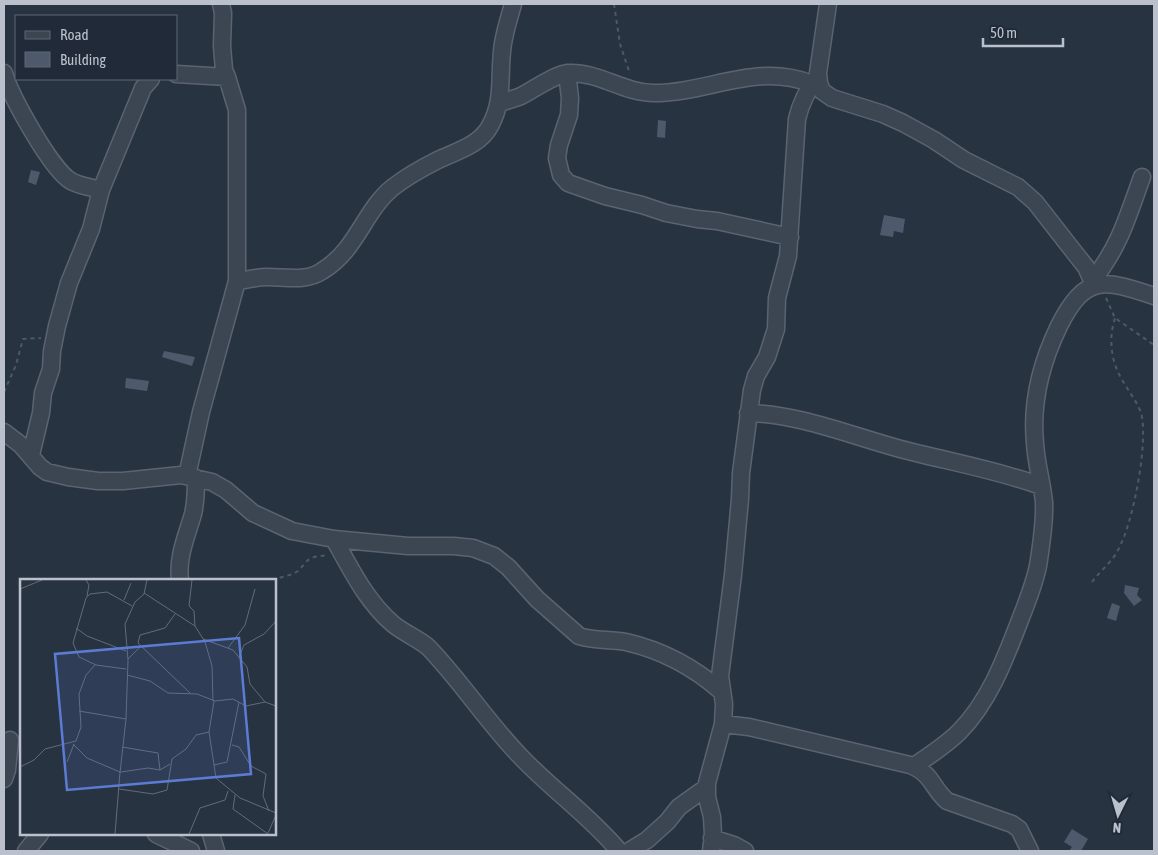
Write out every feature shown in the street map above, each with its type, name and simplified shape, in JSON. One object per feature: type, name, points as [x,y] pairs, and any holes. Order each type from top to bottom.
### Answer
[{"type":"street","points":[[180,579],[179,564],[194,512],[192,477],[200,412],[237,281],[237,110],[222,59],[223,13],[221,4]]},
{"type":"street","points":[[237,281],[266,277],[304,278],[321,272],[344,254],[378,202],[391,188],[409,176],[474,143],[485,135],[499,103],[502,78],[502,52],[512,4]]},
{"type":"street","points":[[744,851],[734,846],[712,845],[712,817],[707,798],[707,788],[723,724],[724,704],[720,676],[733,575],[748,413],[756,376],[767,356],[776,329],[777,298],[788,256],[790,237],[797,119],[801,103],[815,80],[828,4]]},
{"type":"street","points":[[4,73],[21,110],[59,172],[70,181],[101,190]]},
{"type":"street","points":[[499,103],[520,97],[567,73],[603,78],[639,92],[655,93],[682,90],[746,77],[815,80],[822,91],[832,98],[883,114],[903,123],[934,140],[964,160],[1018,187],[1035,202],[1097,283],[1126,286],[1154,296]]},
{"type":"street","points":[[567,73],[570,98],[569,115],[559,145],[557,158],[561,175],[568,183],[605,196],[666,213],[717,221],[790,237]]},
{"type":"street","points":[[178,74],[227,77]]},
{"type":"street","points":[[31,455],[42,413],[43,393],[51,368],[57,326],[69,283],[91,229],[101,190],[143,88],[150,80]]},
{"type":"street","points":[[914,766],[935,752],[964,726],[978,708],[1008,652],[1038,566],[1044,504],[1034,442],[1034,412],[1038,383],[1047,352],[1075,298],[1097,283],[1104,266],[1118,242],[1142,177]]},
{"type":"street","points":[[748,413],[812,423],[919,454],[996,471],[1042,486]]},
{"type":"street","points":[[4,432],[21,445],[40,467],[47,472],[68,478],[98,482],[180,475],[192,477],[212,482],[226,490],[253,513],[292,530],[334,539],[408,546],[473,548],[494,556],[508,567],[537,599],[579,636],[588,639],[624,642],[666,655],[709,680],[722,692]]},
{"type":"street","points":[[334,539],[364,592],[383,614],[394,625],[420,640],[433,652],[519,756],[605,834],[619,851]]},
{"type":"street","points":[[723,724],[749,727],[914,766],[927,774],[939,794],[947,801],[1012,824],[1019,830],[1030,851]]},
{"type":"street","points":[[7,735],[20,754]]},
{"type":"street","points":[[4,779],[8,770],[7,735]]},
{"type":"street","points":[[629,851],[647,840],[680,807],[707,788]]},
{"type":"street","points":[[26,851],[39,835]]},
{"type":"street","points":[[158,835],[191,851]]},
{"type":"street","points":[[211,835],[216,851]]},
{"type":"path","points":[[614,4],[620,44],[626,65],[639,92]]},
{"type":"path","points":[[1097,283],[1115,318],[1154,345]]},
{"type":"path","points":[[1092,582],[1115,555],[1124,538],[1137,494],[1143,434],[1141,413],[1114,364],[1111,339],[1115,318]]},
{"type":"path","points":[[4,392],[16,365],[23,339],[42,338],[57,326]]},
{"type":"path","points":[[276,579],[293,574],[314,557],[343,555]]},
{"type":"building","points":[[658,120],[666,121],[665,138],[657,137]]},
{"type":"building","points":[[31,170],[40,172],[36,185],[28,182]]},
{"type":"building","points":[[884,215],[905,219],[903,233],[894,231],[893,237],[880,235]]},
{"type":"building","points":[[164,351],[195,357],[192,366],[162,357]]},
{"type":"building","points":[[126,378],[149,381],[147,391],[125,388]]},
{"type":"building","points":[[1125,585],[1139,588],[1137,595],[1142,600],[1134,606],[1124,593]]},
{"type":"building","points":[[1112,603],[1120,606],[1116,621],[1107,618]]},
{"type":"building","points":[[1072,829],[1088,839],[1081,851],[1069,851],[1072,847],[1064,842]]}]
